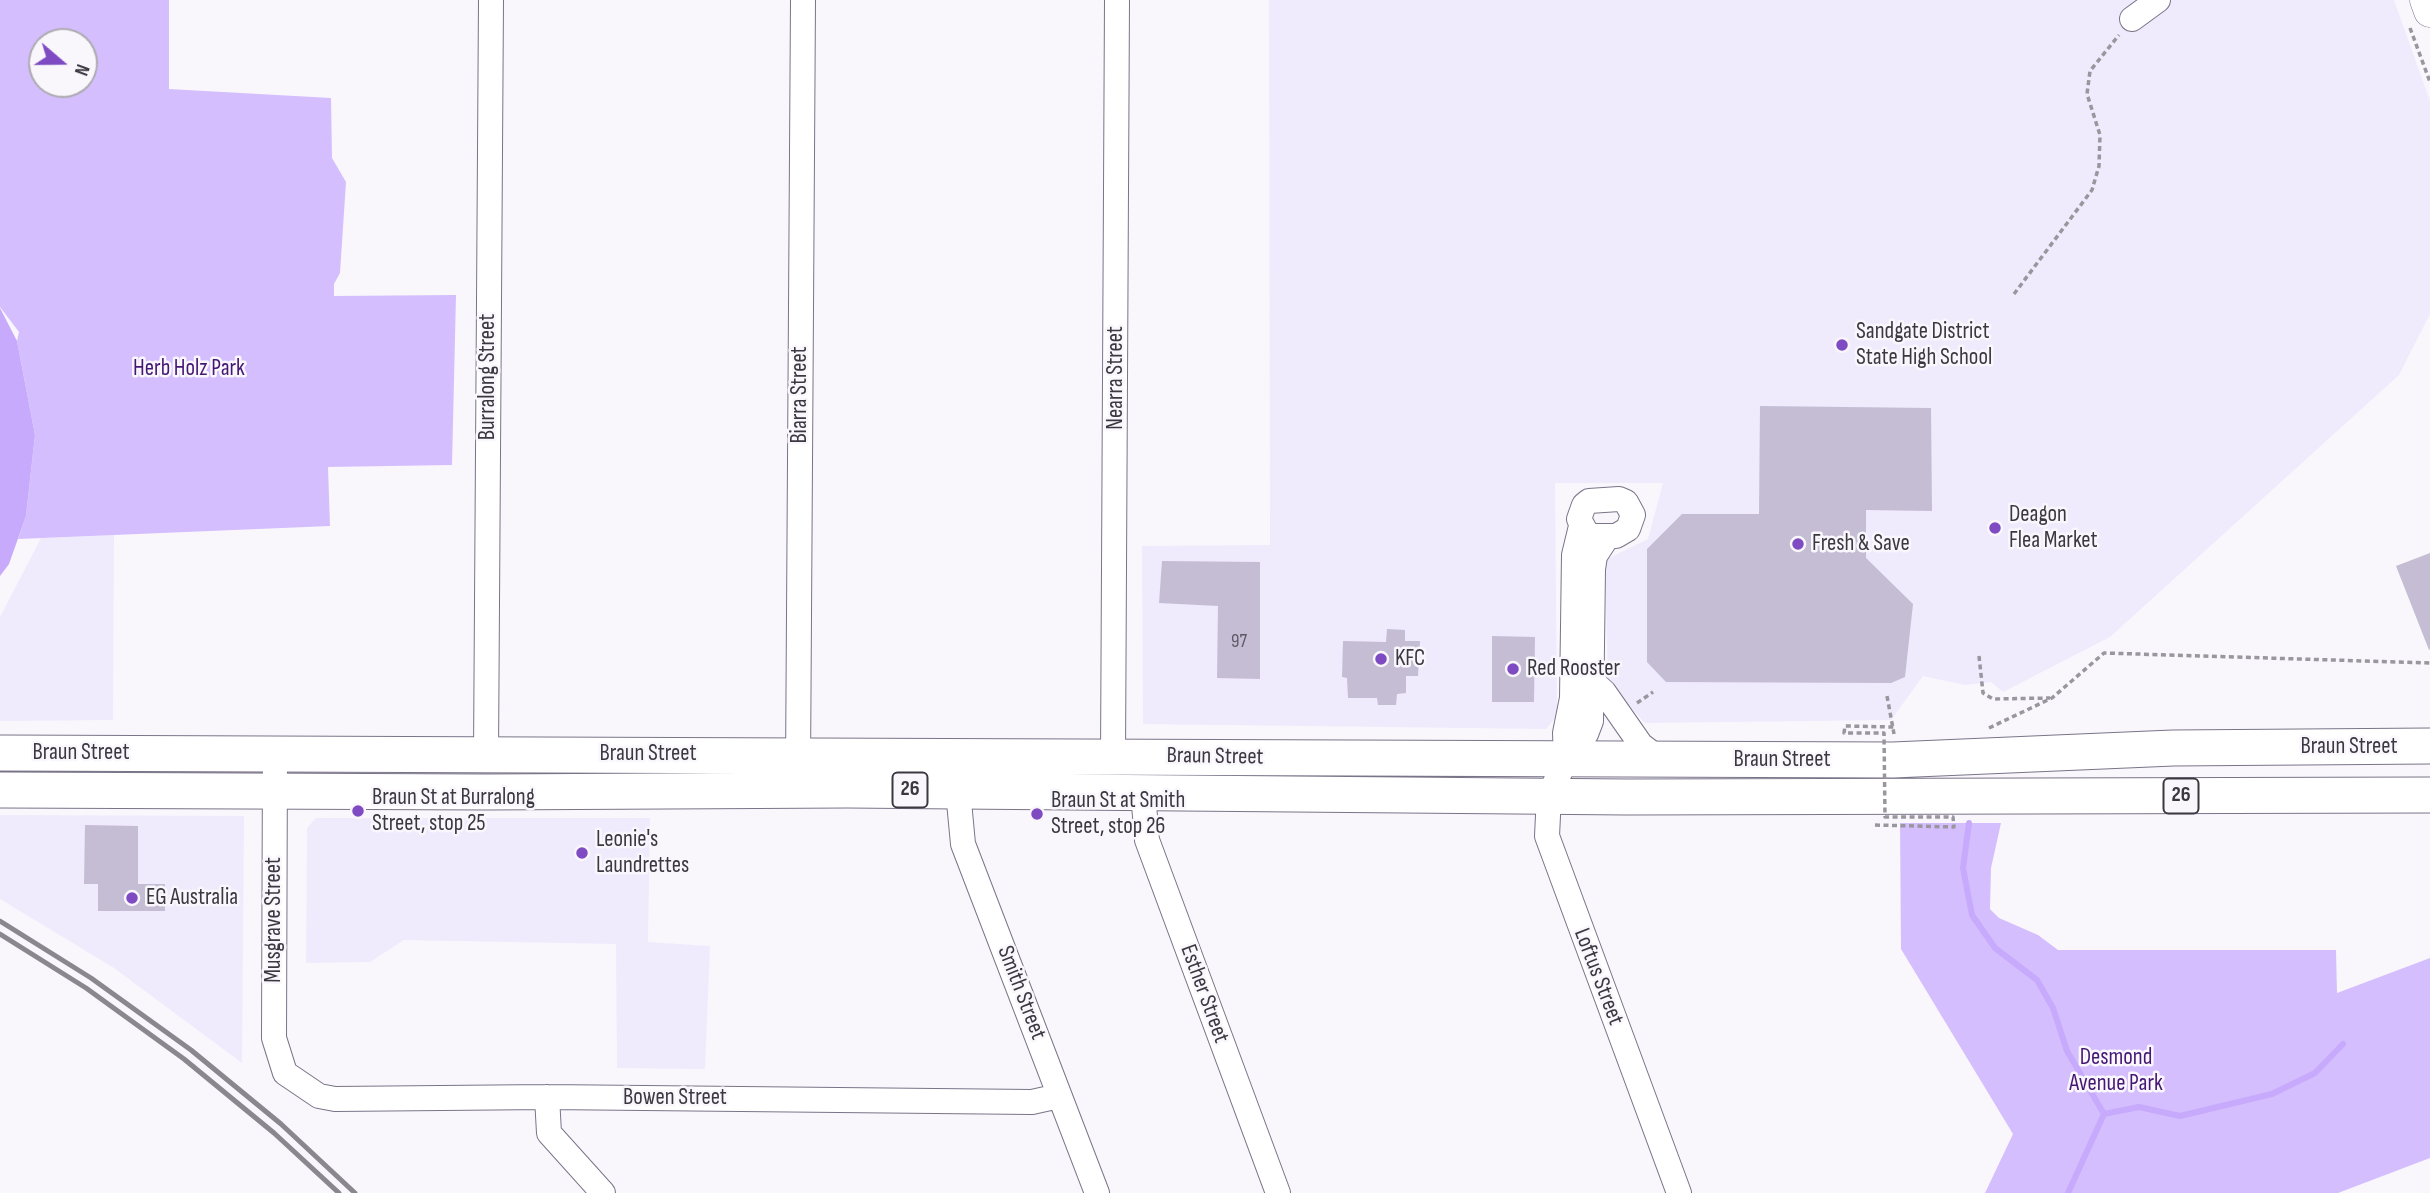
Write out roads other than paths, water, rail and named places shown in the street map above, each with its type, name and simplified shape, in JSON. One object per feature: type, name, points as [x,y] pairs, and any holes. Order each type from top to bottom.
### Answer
[{"type":"highway","name":"Braun Street","points":[[0,753],[798,754],[1661,760],[1938,759],[2173,748],[2430,746]]},
{"type":"highway","name":"Braun Street","points":[[0,790],[275,789],[487,792],[799,789],[1549,795],[2430,795]]},
{"type":"street","name":"Burralong Street","points":[[486,754],[491,0]]},
{"type":"street","name":"Biarra Street","points":[[799,789],[803,0]]},
{"type":"street","name":"Nearra Street","points":[[1113,757],[1117,0]]},
{"type":"street","points":[[2132,19],[2158,0]]},
{"type":"street","points":[[1566,760],[1565,733],[1572,698],[1574,555],[1581,526],[1580,512],[1589,500],[1619,499],[1631,508],[1632,523],[1623,534],[1592,536],[1581,526]]},
{"type":"street","name":"Loftus Street","points":[[1608,536],[1595,556],[1593,569],[1590,604],[1593,682],[1591,721],[1566,760],[1549,795],[1547,836],[1679,1193]]},
{"type":"street","points":[[1593,682],[1604,692],[1641,745],[1661,760]]},
{"type":"street","name":"Musgrave Street","points":[[275,752],[274,1038],[285,1073],[293,1081]]},
{"type":"street","name":"Smith Street","points":[[958,791],[963,844],[1097,1193]]},
{"type":"street","name":"Esther Street","points":[[1143,793],[1147,840],[1278,1193]]},
{"type":"street","name":"Bowen Street","points":[[293,1081],[319,1096],[335,1099],[547,1097],[1032,1101],[1059,1096]]},
{"type":"street","points":[[547,1097],[549,1133],[603,1193]]},
{"type":"waterway","points":[[1969,823],[1963,868],[1972,915],[1995,948],[2037,980],[2053,1008],[2067,1051],[2104,1114]]},
{"type":"waterway","points":[[2068,1193],[2104,1114],[2139,1107],[2180,1116],[2272,1094],[2315,1073],[2343,1044]]},
{"type":"railway","points":[[0,921],[91,978],[191,1050],[281,1124],[355,1193]]},
{"type":"railway","points":[[0,934],[86,988],[184,1059],[274,1133],[339,1193]]},
{"type":"place","name":"Sandgate District State High School","points":[[1842,345]]},
{"type":"place","name":"Deagon Flea Market","points":[[1995,528]]},
{"type":"place","name":"Fresh & Save","points":[[1798,544]]},
{"type":"place","name":"KFC","points":[[1381,659]]},
{"type":"place","name":"Red Rooster","points":[[1513,669]]},
{"type":"place","name":"Braun St at Burralong Street, stop 25","points":[[358,811]]},
{"type":"place","name":"Braun St at Smith Street, stop 26","points":[[1037,814]]},
{"type":"place","name":"Leonie's Laundrettes","points":[[582,853]]},
{"type":"place","name":"EG Australia","points":[[132,898]]},
{"type":"park label","name":"Herb Holz Park","points":[[189,369]]},
{"type":"park label","name":"Desmond Avenue Park","points":[[2116,1071]]}]
